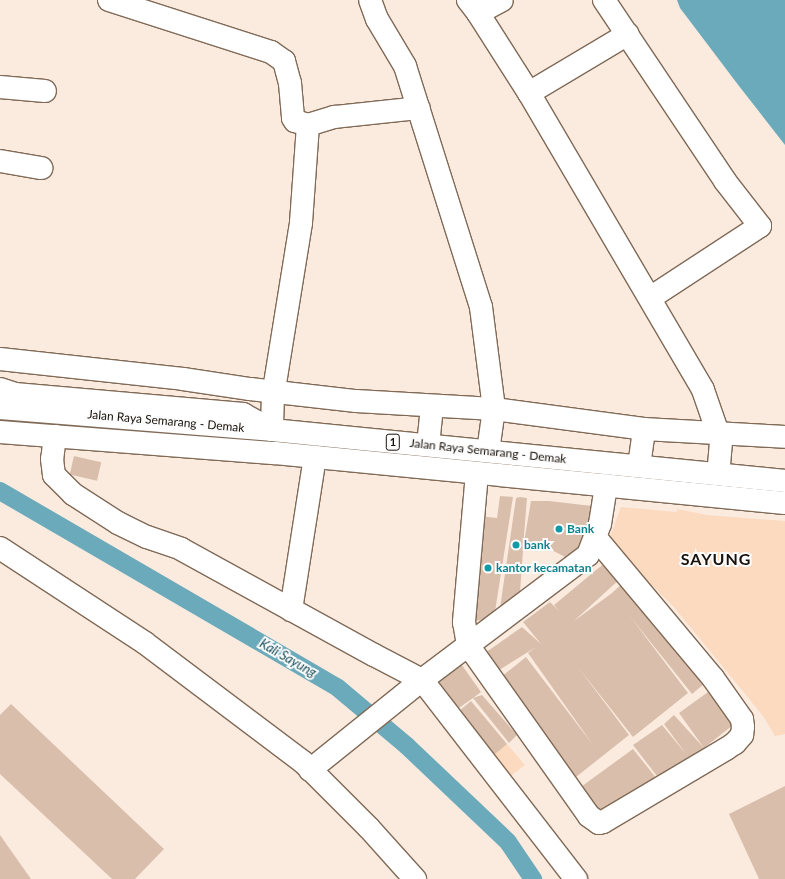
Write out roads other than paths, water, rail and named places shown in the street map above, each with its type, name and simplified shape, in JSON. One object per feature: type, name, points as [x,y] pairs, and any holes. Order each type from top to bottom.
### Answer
[{"type":"main road","points":[[109,0],[157,7],[271,52],[284,61],[290,83],[293,118],[295,121],[308,125],[335,117],[420,108]]},
{"type":"main road","points":[[370,0],[377,19],[405,66],[420,108],[481,307],[493,414],[489,447]]},
{"type":"main road","points":[[502,0],[473,7],[529,93],[703,390],[719,453]]},
{"type":"main road","points":[[604,0],[725,181],[760,226],[650,298]]},
{"type":"main road","points":[[529,93],[628,34]]},
{"type":"main road","points":[[0,88],[45,91]]},
{"type":"main road","points":[[0,359],[134,388],[243,414],[272,427],[274,394],[301,222],[308,125]]},
{"type":"main road","points":[[0,161],[41,168]]},
{"type":"main road","points":[[105,409],[134,388],[274,394],[356,401],[431,410],[493,414],[641,447],[719,453],[785,437]]},
{"type":"main road","name":"Jalan Raya Semarang - Demak","points":[[5,397],[272,427],[489,447],[641,447],[719,453],[785,481]]},
{"type":"main road","points":[[428,441],[431,410]]},
{"type":"main road","name":"Jalan Raya Semarang - Demak","points":[[0,432],[315,457],[785,502]]},
{"type":"main road","points":[[55,436],[52,459],[54,475],[73,494],[118,524],[147,537],[181,549],[374,656],[422,680],[576,879]]},
{"type":"main road","points":[[291,610],[315,457]]},
{"type":"main road","points":[[477,473],[464,622],[468,645],[589,816],[594,821],[603,822],[735,743],[742,735],[743,727],[742,719],[713,678],[595,537]]},
{"type":"main road","points":[[310,770],[422,680],[588,555],[600,524],[606,485]]},
{"type":"main road","points":[[0,548],[145,642],[310,770],[369,828],[415,879]]},
{"type":"water","points":[[677,0],[785,0],[785,145],[680,8]]},
{"type":"waterway","name":"Kali Sayung","points":[[0,491],[338,688],[407,746],[508,842],[533,879]]},
{"type":"place","name":"Bank","points":[[559,529]]},
{"type":"place","name":"bank","points":[[516,545]]},
{"type":"place","name":"kantor kecamatan","points":[[488,568]]},
{"type":"district","name":"SAYUNG","points":[[716,559]]}]
